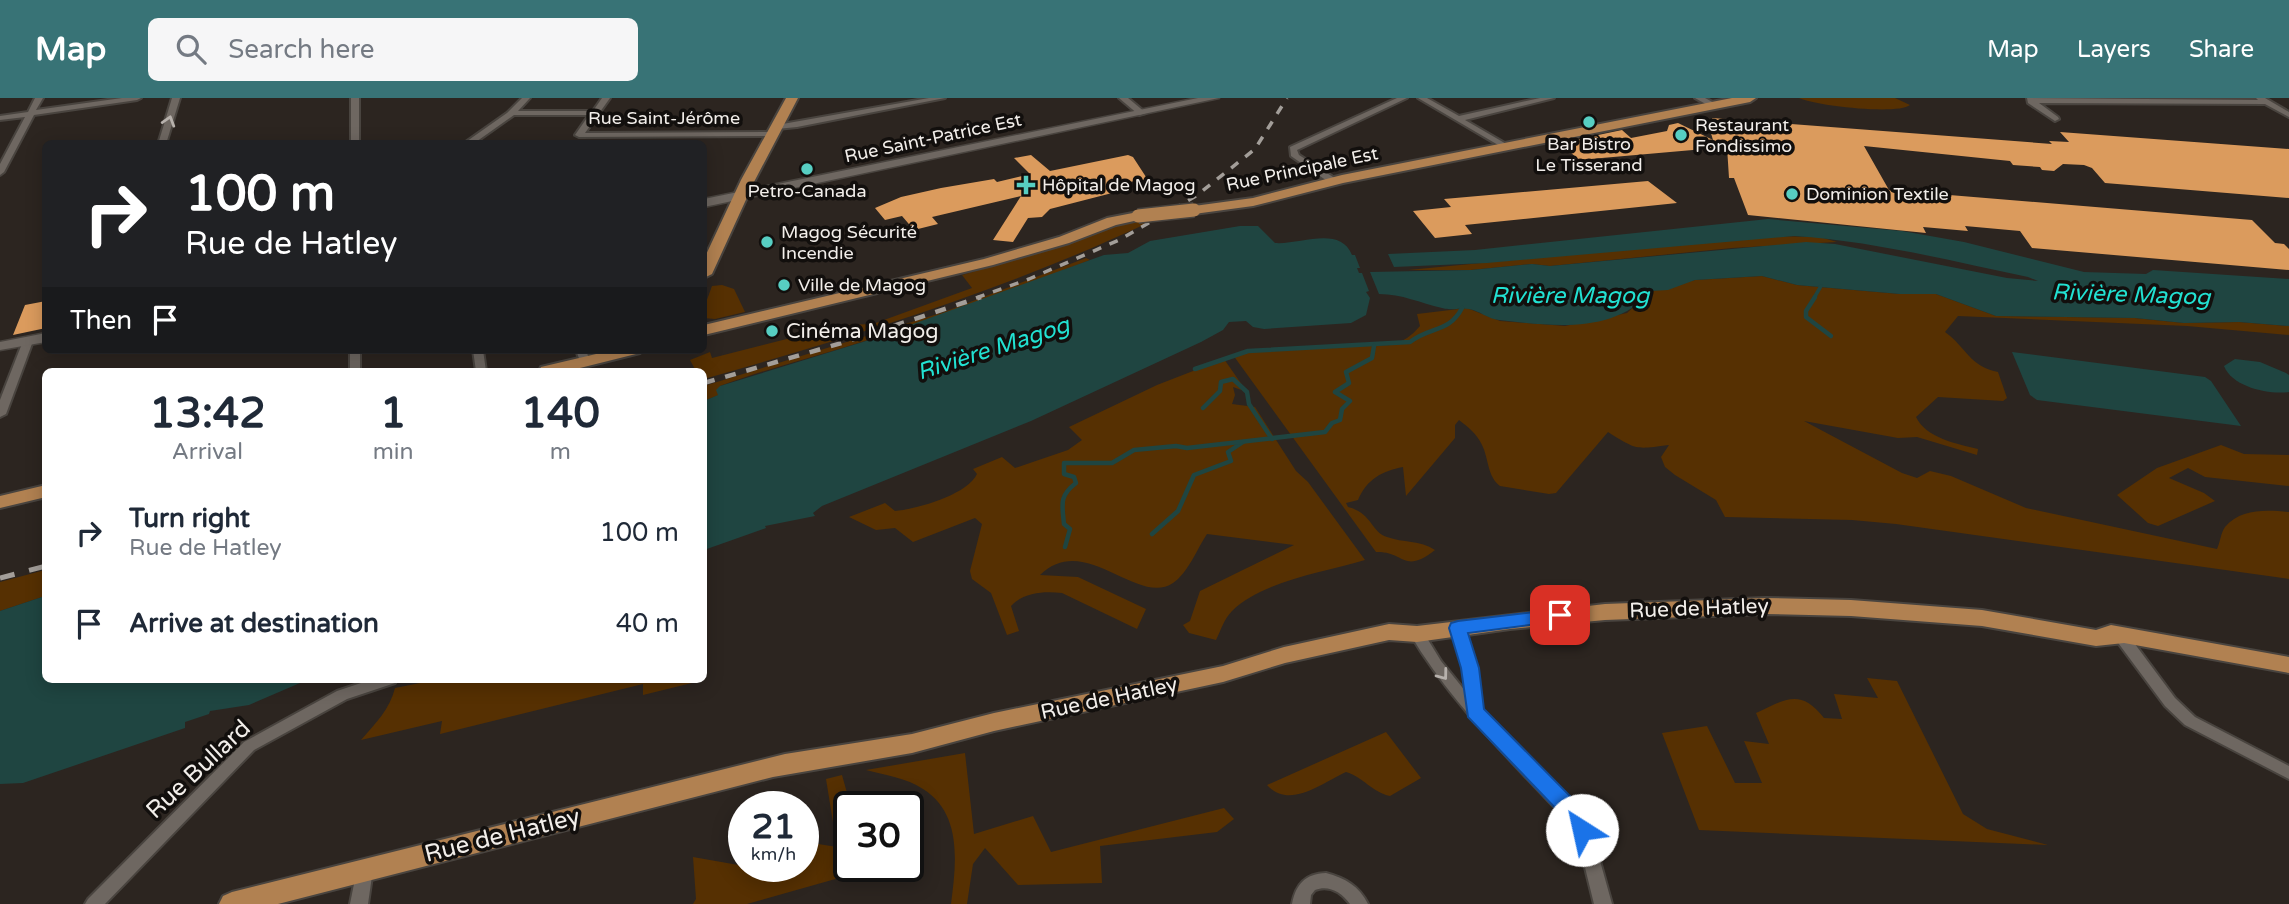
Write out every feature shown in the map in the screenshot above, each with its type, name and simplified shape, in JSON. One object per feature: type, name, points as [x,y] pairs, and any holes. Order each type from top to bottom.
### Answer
[{"type":"main road","points":[[707,268],[792,98]]},
{"type":"main road","name":"Rue Principale Est","points":[[707,329],[996,260],[1064,240],[1112,221],[1253,202],[1333,181],[1750,98]]},
{"type":"main road","points":[[554,368],[583,356]]},
{"type":"main road","points":[[0,502],[42,492]]},
{"type":"main road","name":"Rue de Hatley","points":[[232,904],[773,767],[867,753],[958,734],[994,722],[1223,674],[1290,665],[1397,644],[1417,634],[1458,628],[1605,612],[1725,607],[1863,608],[1982,618],[2096,638],[2121,636],[2289,665]]},
{"type":"street","points":[[0,172],[39,98]]},
{"type":"street","points":[[0,118],[137,98]]},
{"type":"street","points":[[163,140],[176,98]]},
{"type":"street","points":[[355,98],[355,140]]},
{"type":"street","points":[[473,140],[512,113],[526,98]]},
{"type":"street","points":[[594,113],[606,98]]},
{"type":"street","points":[[775,130],[942,98]]},
{"type":"street","points":[[1123,98],[1142,113]]},
{"type":"street","name":"Rue Saint-Patrice Est","points":[[707,203],[1214,98]]},
{"type":"street","points":[[1333,181],[1295,156],[1293,149],[1403,98]]},
{"type":"street","points":[[1422,98],[1505,146]]},
{"type":"street","points":[[1458,119],[1550,98]]},
{"type":"street","points":[[1699,98],[1714,105]]},
{"type":"street","points":[[2029,100],[2263,100],[2289,115]]},
{"type":"street","points":[[2029,100],[2055,118]]},
{"type":"street","name":"Rue Saint-Jérôme","points":[[512,113],[594,113]]},
{"type":"street","name":"Rue Saint-Jérôme","points":[[594,113],[579,135],[775,130]]},
{"type":"street","points":[[0,346],[42,338]]},
{"type":"street","points":[[0,414],[28,341]]},
{"type":"street","points":[[1458,628],[1470,668],[1475,712]]},
{"type":"street","points":[[1417,634],[1436,665],[1475,712],[1575,818],[1587,843],[1603,904]]},
{"type":"street","points":[[2121,636],[2170,702],[2190,721],[2289,773]]},
{"type":"street","name":"Rue Bullard","points":[[94,904],[249,747],[342,695],[378,683]]},
{"type":"street","points":[[359,904],[365,869]]},
{"type":"street","points":[[1301,904],[1306,890],[1312,884],[1330,879],[1352,893],[1359,904]]},
{"type":"shaded area","points":[[1799,98],[1895,98],[1910,105],[1890,109],[1856,108]]},
{"type":"shaded area","points":[[1158,218],[991,288],[820,345],[707,378],[707,368],[694,368],[690,360],[710,352],[712,358],[842,325],[873,324],[972,288],[962,275],[1058,247],[1121,223]]},
{"type":"shaded area","points":[[1768,236],[1820,237],[1837,242],[1732,248],[1550,266],[1532,264],[1471,270],[1408,270]]},
{"type":"shaded area","points":[[1086,258],[1090,260],[868,340],[720,386],[719,395],[707,400],[707,385],[944,312]]},
{"type":"shaded area","points":[[1762,276],[1797,285],[1900,294],[1936,294],[1996,316],[2135,318],[2184,323],[2239,322],[2289,326],[2289,335],[2187,326],[1958,316],[1945,332],[1974,361],[1998,372],[2007,398],[2003,401],[1938,397],[1916,417],[1934,435],[1978,449],[1977,455],[1917,437],[1898,438],[1804,421],[1902,473],[1917,478],[1930,471],[1951,476],[2026,508],[2217,549],[2225,527],[2239,516],[2263,511],[2289,512],[2289,579],[1896,524],[1852,520],[1725,517],[1716,500],[1665,467],[1661,457],[1669,445],[1637,447],[1608,432],[1556,493],[1500,486],[1490,472],[1480,441],[1459,420],[1455,425],[1455,438],[1406,496],[1403,467],[1376,477],[1358,500],[1346,503],[1367,518],[1382,535],[1435,550],[1416,561],[1404,560],[1376,552],[1233,355],[1248,351],[1391,345],[1407,338],[1420,326],[1417,314],[1467,308],[1500,321],[1565,326],[1627,313],[1651,291],[1695,280]]},
{"type":"shaded area","points":[[722,285],[734,289],[745,312],[707,318],[707,300],[712,286]]},
{"type":"shaded area","points":[[1224,359],[1247,392],[1233,387],[1235,395],[1232,404],[1255,407],[1296,471],[1308,482],[1365,560],[1295,579],[1260,592],[1232,611],[1216,640],[1189,633],[1183,625],[1190,621],[1200,591],[1294,545],[1207,534],[1178,579],[1159,588],[1143,586],[1092,565],[1075,561],[1057,564],[1040,575],[1078,577],[1146,609],[1137,629],[1062,593],[1049,592],[1028,595],[1011,606],[1019,631],[1007,635],[991,593],[972,579],[970,571],[982,524],[975,518],[913,542],[895,528],[876,530],[849,517],[885,503],[895,511],[940,500],[972,482],[977,474],[973,469],[1002,457],[1015,468],[1068,450],[1082,440],[1069,427],[1157,385]]},
{"type":"shaded area","points":[[2221,445],[2244,454],[2289,455],[2289,486],[2205,477],[2188,468],[2169,478],[2204,493],[2215,501],[2158,526],[2148,523],[2117,495],[2157,468]]},
{"type":"shaded area","points":[[42,571],[42,597],[0,611],[0,582]]},
{"type":"shaded area","points":[[1867,678],[1897,681],[1963,814],[1987,829],[2048,845],[1699,830],[1662,733],[1707,726],[1735,783],[1762,783],[1744,741],[1769,744],[1756,713],[1792,699],[1808,703],[1824,718],[1842,719],[1834,694],[1878,698]]},
{"type":"shaded area","points":[[420,683],[692,683],[643,695],[643,684],[440,734],[442,721],[361,740],[386,709],[395,688]]},
{"type":"shaded area","points":[[1386,732],[1421,778],[1390,796],[1346,772],[1316,788],[1295,795],[1276,792],[1267,785]]},
{"type":"shaded area","points":[[965,753],[974,834],[1033,816],[1051,852],[1224,808],[1234,819],[1217,832],[1100,846],[1102,883],[1018,885],[985,848],[973,864],[967,904],[951,904],[954,841],[945,812],[936,800],[917,785],[866,770]]},
{"type":"shaded area","points":[[842,775],[846,791],[833,791],[833,822],[826,779]]},
{"type":"shaded area","points":[[819,844],[833,846],[833,880],[747,904],[693,904],[696,899],[693,857],[728,863],[728,882],[819,882]]},
{"type":"water","name":"Rivière Magog","points":[[1768,219],[1902,231],[1964,242],[2084,272],[2146,274],[2153,270],[2289,279],[2289,326],[2239,322],[2184,323],[2135,318],[1996,316],[1936,294],[1900,294],[1797,285],[1762,276],[1695,280],[1668,290],[1651,291],[1636,305],[1619,315],[1600,321],[1539,324],[1495,319],[1469,309],[1445,309],[1403,297],[1379,294],[1370,272],[1471,270],[1532,264],[1550,266],[1806,242],[1835,244],[2007,278],[2038,281],[1882,247],[1794,236],[1487,263],[1394,267],[1388,254],[1475,250]]},
{"type":"water","points":[[1240,226],[1258,226],[1275,243],[1318,238],[1338,241],[1355,255],[1360,268],[1357,268],[1359,273],[1362,273],[1369,291],[1366,292],[1370,298],[1366,315],[1351,323],[1264,329],[1253,327],[1246,321],[1229,322],[1223,330],[1201,342],[1031,421],[822,506],[813,513],[815,516],[765,526],[766,528],[707,549],[707,400],[718,395],[716,390],[720,386],[866,341],[1104,255],[1128,253],[1150,241]]},
{"type":"water","points":[[2012,352],[2205,377],[2211,381],[2241,426],[2037,400],[2030,395]]},
{"type":"water","points":[[2235,359],[2260,362],[2286,373],[2289,375],[2289,392],[2262,391],[2243,384],[2228,373],[2224,366]]},
{"type":"water","points":[[42,597],[42,683],[300,683],[249,705],[210,711],[209,714],[185,722],[185,728],[23,783],[0,784],[0,611]]},
{"type":"building","name":"Dominion Textile","points":[[1712,118],[2052,144],[2049,141],[2069,142],[2060,132],[2289,149],[2289,198],[2105,183],[2092,168],[2084,165],[2063,164],[2054,171],[2042,170],[2040,167],[2013,165],[2010,161],[1864,146],[1889,190],[2252,220],[2275,243],[2284,244],[2289,249],[2289,270],[2032,248],[2020,231],[1965,226],[1968,231],[1923,227],[1926,233],[1748,215],[1734,178],[1729,178],[1727,147],[1579,160],[1560,143],[1622,130],[1631,138],[1667,131],[1669,125],[1678,123],[1713,140],[1707,120],[1713,121]]},
{"type":"building","name":"Hôpital de Magog","points":[[1031,155],[1050,171],[1128,155],[1133,157],[1148,180],[1107,184],[1116,192],[1050,209],[1042,217],[1028,218],[1013,242],[993,240],[1021,196],[932,217],[938,224],[914,230],[902,216],[885,220],[875,208],[901,197],[941,188],[994,179],[997,182],[1030,174],[1014,158]]},
{"type":"building","points":[[1648,181],[1677,203],[1465,225],[1472,234],[1435,238],[1413,211],[1451,207],[1444,199]]},
{"type":"building","points":[[42,302],[42,329],[13,335],[25,305]]},
{"type":"waterway","points":[[1814,298],[1821,286]]},
{"type":"waterway","points":[[1815,297],[1806,311],[1806,317],[1831,336]]},
{"type":"waterway","points":[[1195,369],[1248,351],[1410,342],[1445,326],[1462,308]]},
{"type":"waterway","points":[[1271,438],[1325,432],[1332,423],[1340,420],[1342,409],[1350,401],[1335,392],[1349,383],[1346,372],[1372,358],[1374,346]]},
{"type":"waterway","points":[[1203,408],[1220,391],[1221,382],[1233,379],[1247,392],[1249,404],[1271,438]]},
{"type":"waterway","points":[[1065,547],[1070,529],[1064,524],[1063,501],[1064,496],[1076,483],[1074,477],[1064,474],[1064,463],[1112,463],[1134,450],[1176,446],[1187,448],[1271,438]]},
{"type":"waterway","points":[[1152,534],[1178,511],[1194,475],[1231,461],[1228,452],[1243,442]]},
{"type":"railway","points":[[976,298],[1029,279],[1119,240],[1196,196],[1255,149],[1287,98]]},
{"type":"railway","points":[[707,382],[845,342],[981,297]]},
{"type":"railway","points":[[0,578],[42,567]]},
{"type":"place","name":"Bar Bistro Le Tisserand","points":[[1589,122]]},
{"type":"place","name":"Restaurant Fondissimo","points":[[1681,135]]},
{"type":"place","name":"Petro-Canada","points":[[807,169]]},
{"type":"place","name":"Hôpital de Magog","points":[[1026,185]]},
{"type":"place","name":"Dominion Textile","points":[[1792,194]]},
{"type":"place","name":"Magog Sécurité Incendie","points":[[767,242]]},
{"type":"place","name":"Ville de Magog","points":[[784,285]]},
{"type":"place","name":"Cinéma Magog","points":[[772,331]]},
{"type":"route","points":[[1560,615],[1458,628],[1470,668],[1475,712],[1566,806],[1582,830]]}]
